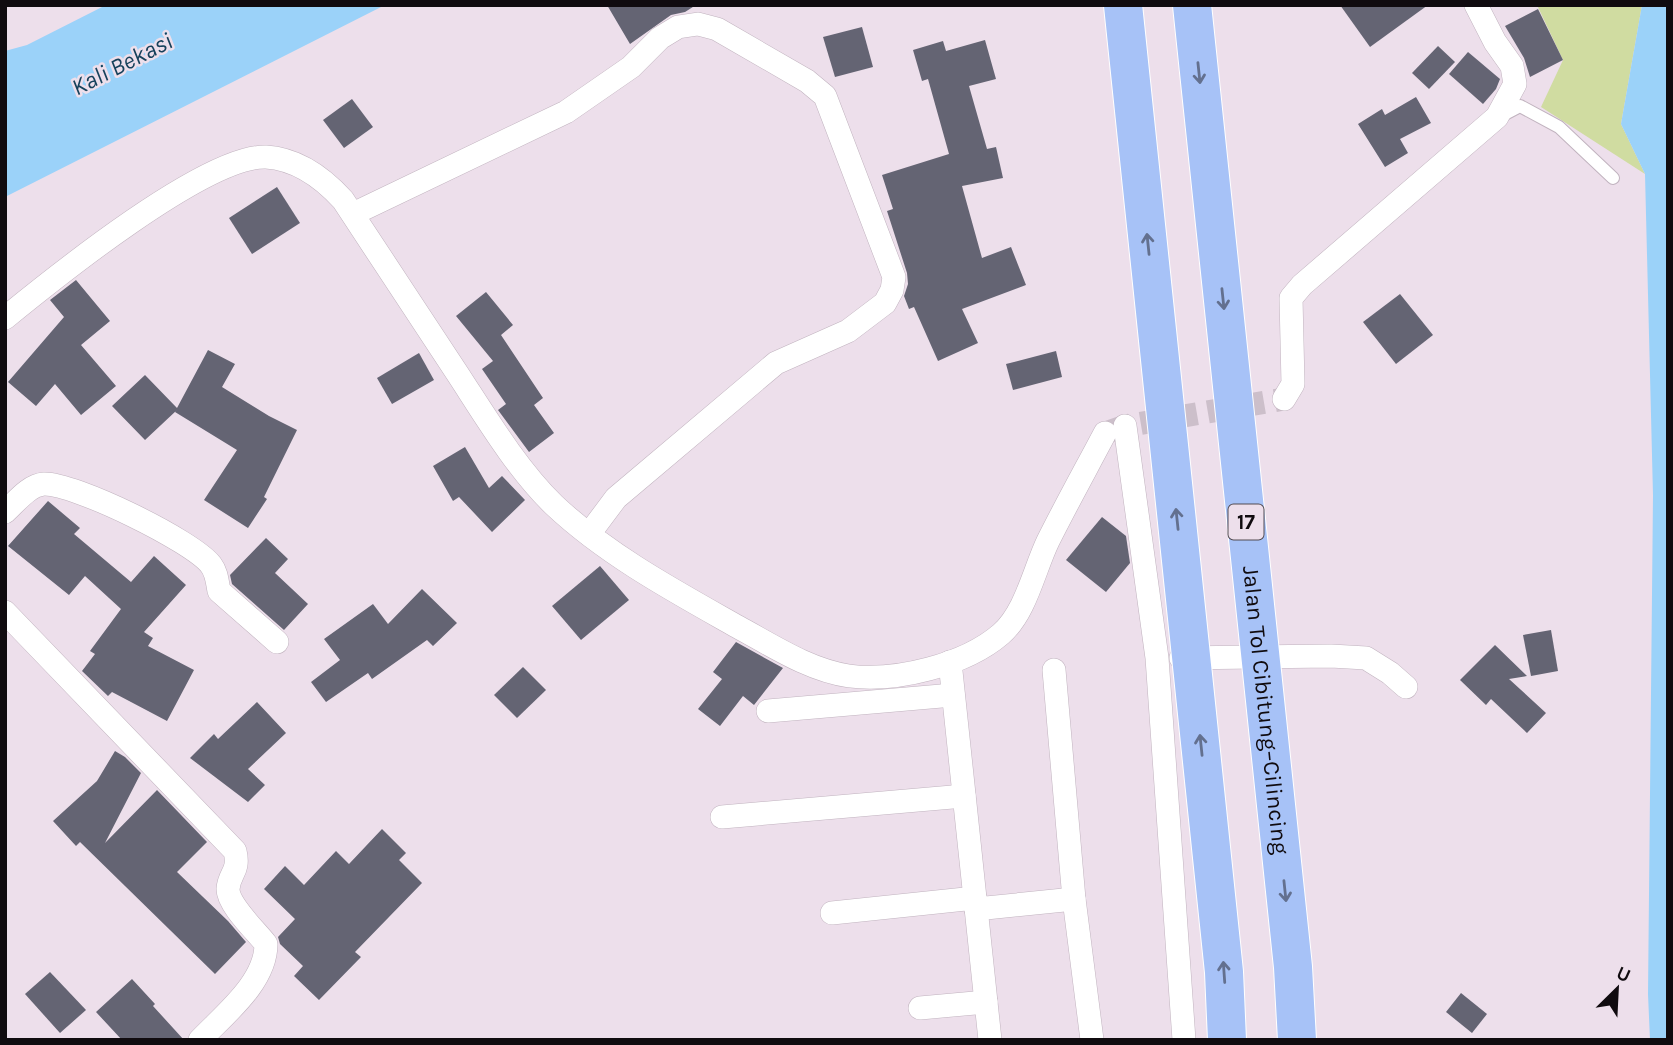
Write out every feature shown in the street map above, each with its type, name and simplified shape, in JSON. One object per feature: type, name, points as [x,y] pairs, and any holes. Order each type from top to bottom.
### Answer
[{"type":"highway","points":[[1124,5],[1224,972],[1227,1040]]},
{"type":"highway","name":"Jalan Tol Cibitung–Cilincing","points":[[1192,5],[1293,967],[1297,1040]]},
{"type":"street","points":[[1284,399],[1293,384],[1291,298],[1301,285],[1497,117],[1515,84],[1512,66],[1495,42],[1476,5]]},
{"type":"street","points":[[353,214],[566,112],[631,67],[660,38],[687,24],[708,26],[717,30],[807,81],[825,96],[894,277],[885,303],[848,331],[776,363],[616,498],[589,534]]},
{"type":"street","points":[[5,318],[122,228],[225,167],[246,160],[266,158],[283,160],[307,169],[325,181],[343,200],[488,421],[553,503],[589,534],[715,614],[804,662],[822,670],[849,676],[887,677],[950,662],[1002,633],[1015,615],[1047,544],[1115,430],[1157,658],[1184,1040]]},
{"type":"street","points":[[5,512],[31,488],[42,484],[81,493],[110,505],[187,544],[210,564],[217,575],[219,591],[277,642]]},
{"type":"street","points":[[5,612],[235,851],[238,863],[228,887],[230,898],[266,944],[266,954],[256,978],[200,1040]]},
{"type":"street","points":[[1157,658],[1366,658],[1406,687]]},
{"type":"street","points":[[950,662],[990,1040]]},
{"type":"street","points":[[1054,670],[1074,899],[1092,1040]]},
{"type":"street","points":[[768,712],[953,695]]},
{"type":"street","points":[[722,817],[964,796]]},
{"type":"street","points":[[832,913],[1074,899]]},
{"type":"street","points":[[920,1008],[986,1002]]},
{"type":"lane","points":[[1497,117],[1520,106],[1559,127],[1613,178]]},
{"type":"green space","points":[[1537,5],[1642,5],[1621,124],[1645,174],[1541,107],[1563,60]]},
{"type":"water","name":"Kali Bekasi","points":[[106,5],[385,5],[5,197],[5,51],[27,45]]},
{"type":"water","points":[[1642,5],[1668,5],[1668,1040],[1650,1040],[1648,994],[1653,495],[1645,174],[1621,124]]},
{"type":"building","points":[[607,5],[696,5],[685,12],[671,15],[630,44]]},
{"type":"building","points":[[1340,5],[1428,5],[1370,47]]},
{"type":"building","points":[[1538,9],[1563,60],[1530,77],[1524,58],[1505,26]]},
{"type":"building","points":[[862,27],[873,67],[835,77],[823,37]]},
{"type":"building","points":[[985,40],[996,79],[969,86],[987,149],[996,147],[1003,178],[962,186],[982,258],[1011,247],[1026,285],[962,309],[978,343],[938,361],[914,307],[909,309],[904,296],[908,284],[907,273],[887,211],[893,209],[882,175],[949,154],[928,79],[922,81],[913,50],[943,41],[946,51]]},
{"type":"building","points":[[1438,46],[1455,62],[1429,89],[1412,73]]},
{"type":"building","points":[[1468,52],[1500,79],[1496,89],[1483,104],[1449,74]]},
{"type":"building","points":[[1416,97],[1431,123],[1400,139],[1408,153],[1385,167],[1358,124],[1382,109],[1385,115]]},
{"type":"building","points":[[352,99],[373,127],[344,148],[323,120]]},
{"type":"building","points":[[277,187],[300,223],[252,254],[229,218]]},
{"type":"building","points":[[76,280],[110,321],[81,345],[116,386],[81,415],[55,384],[36,406],[8,382],[64,317],[50,300]]},
{"type":"building","points":[[486,292],[513,325],[501,335],[543,398],[534,405],[554,433],[529,452],[498,410],[506,404],[482,369],[493,361],[456,316]]},
{"type":"building","points":[[1400,294],[1433,335],[1396,364],[1363,322]]},
{"type":"building","points":[[208,350],[235,364],[222,387],[297,430],[264,497],[267,499],[248,528],[204,500],[237,450],[175,412],[177,410],[145,440],[112,406],[145,375],[177,408]]},
{"type":"building","points":[[1056,351],[1062,377],[1013,390],[1006,364]]},
{"type":"building","points":[[419,353],[434,380],[392,404],[377,378]]},
{"type":"building","points":[[465,447],[489,488],[502,476],[525,500],[492,532],[459,497],[453,501],[433,466]]},
{"type":"building","points":[[48,501],[80,528],[74,534],[131,582],[154,556],[186,585],[144,632],[153,638],[148,646],[194,670],[167,721],[112,692],[108,696],[82,671],[95,654],[90,651],[121,609],[85,576],[69,595],[8,546]]},
{"type":"building","points":[[1102,517],[1126,536],[1130,563],[1106,592],[1066,560]]},
{"type":"building","points":[[266,538],[288,559],[275,573],[308,604],[284,630],[232,584],[230,575]]},
{"type":"building","points":[[600,566],[629,600],[581,640],[552,606]]},
{"type":"building","points":[[422,589],[457,623],[433,646],[427,640],[372,679],[368,673],[326,702],[311,682],[340,660],[324,639],[373,604],[388,624]]},
{"type":"building","points":[[1551,630],[1558,671],[1531,676],[1523,635]]},
{"type":"building","points":[[736,642],[783,668],[754,705],[743,696],[720,726],[698,709],[722,679],[713,672]]},
{"type":"building","points":[[1495,645],[1527,676],[1509,679],[1546,713],[1527,733],[1491,699],[1486,705],[1460,680]]},
{"type":"building","points":[[523,667],[546,690],[517,718],[494,695]]},
{"type":"building","points":[[257,702],[286,733],[248,769],[265,785],[248,802],[190,758],[214,734],[218,739]]},
{"type":"building","points":[[115,751],[141,773],[105,843],[157,790],[207,842],[177,872],[246,942],[215,974],[80,842],[76,846],[53,821],[97,781]]},
{"type":"building","points":[[382,829],[406,853],[399,860],[422,883],[355,952],[361,957],[319,1000],[294,976],[303,966],[280,944],[278,937],[295,919],[264,889],[285,866],[304,885],[336,851],[349,864]]},
{"type":"building","points":[[50,972],[86,1010],[60,1033],[25,994]]},
{"type":"building","points":[[132,979],[184,1040],[122,1040],[96,1012]]},
{"type":"building","points":[[1461,993],[1487,1014],[1472,1033],[1446,1012]]},
{"type":"tunnel","points":[[1108,432],[1125,426],[1284,399]]}]
